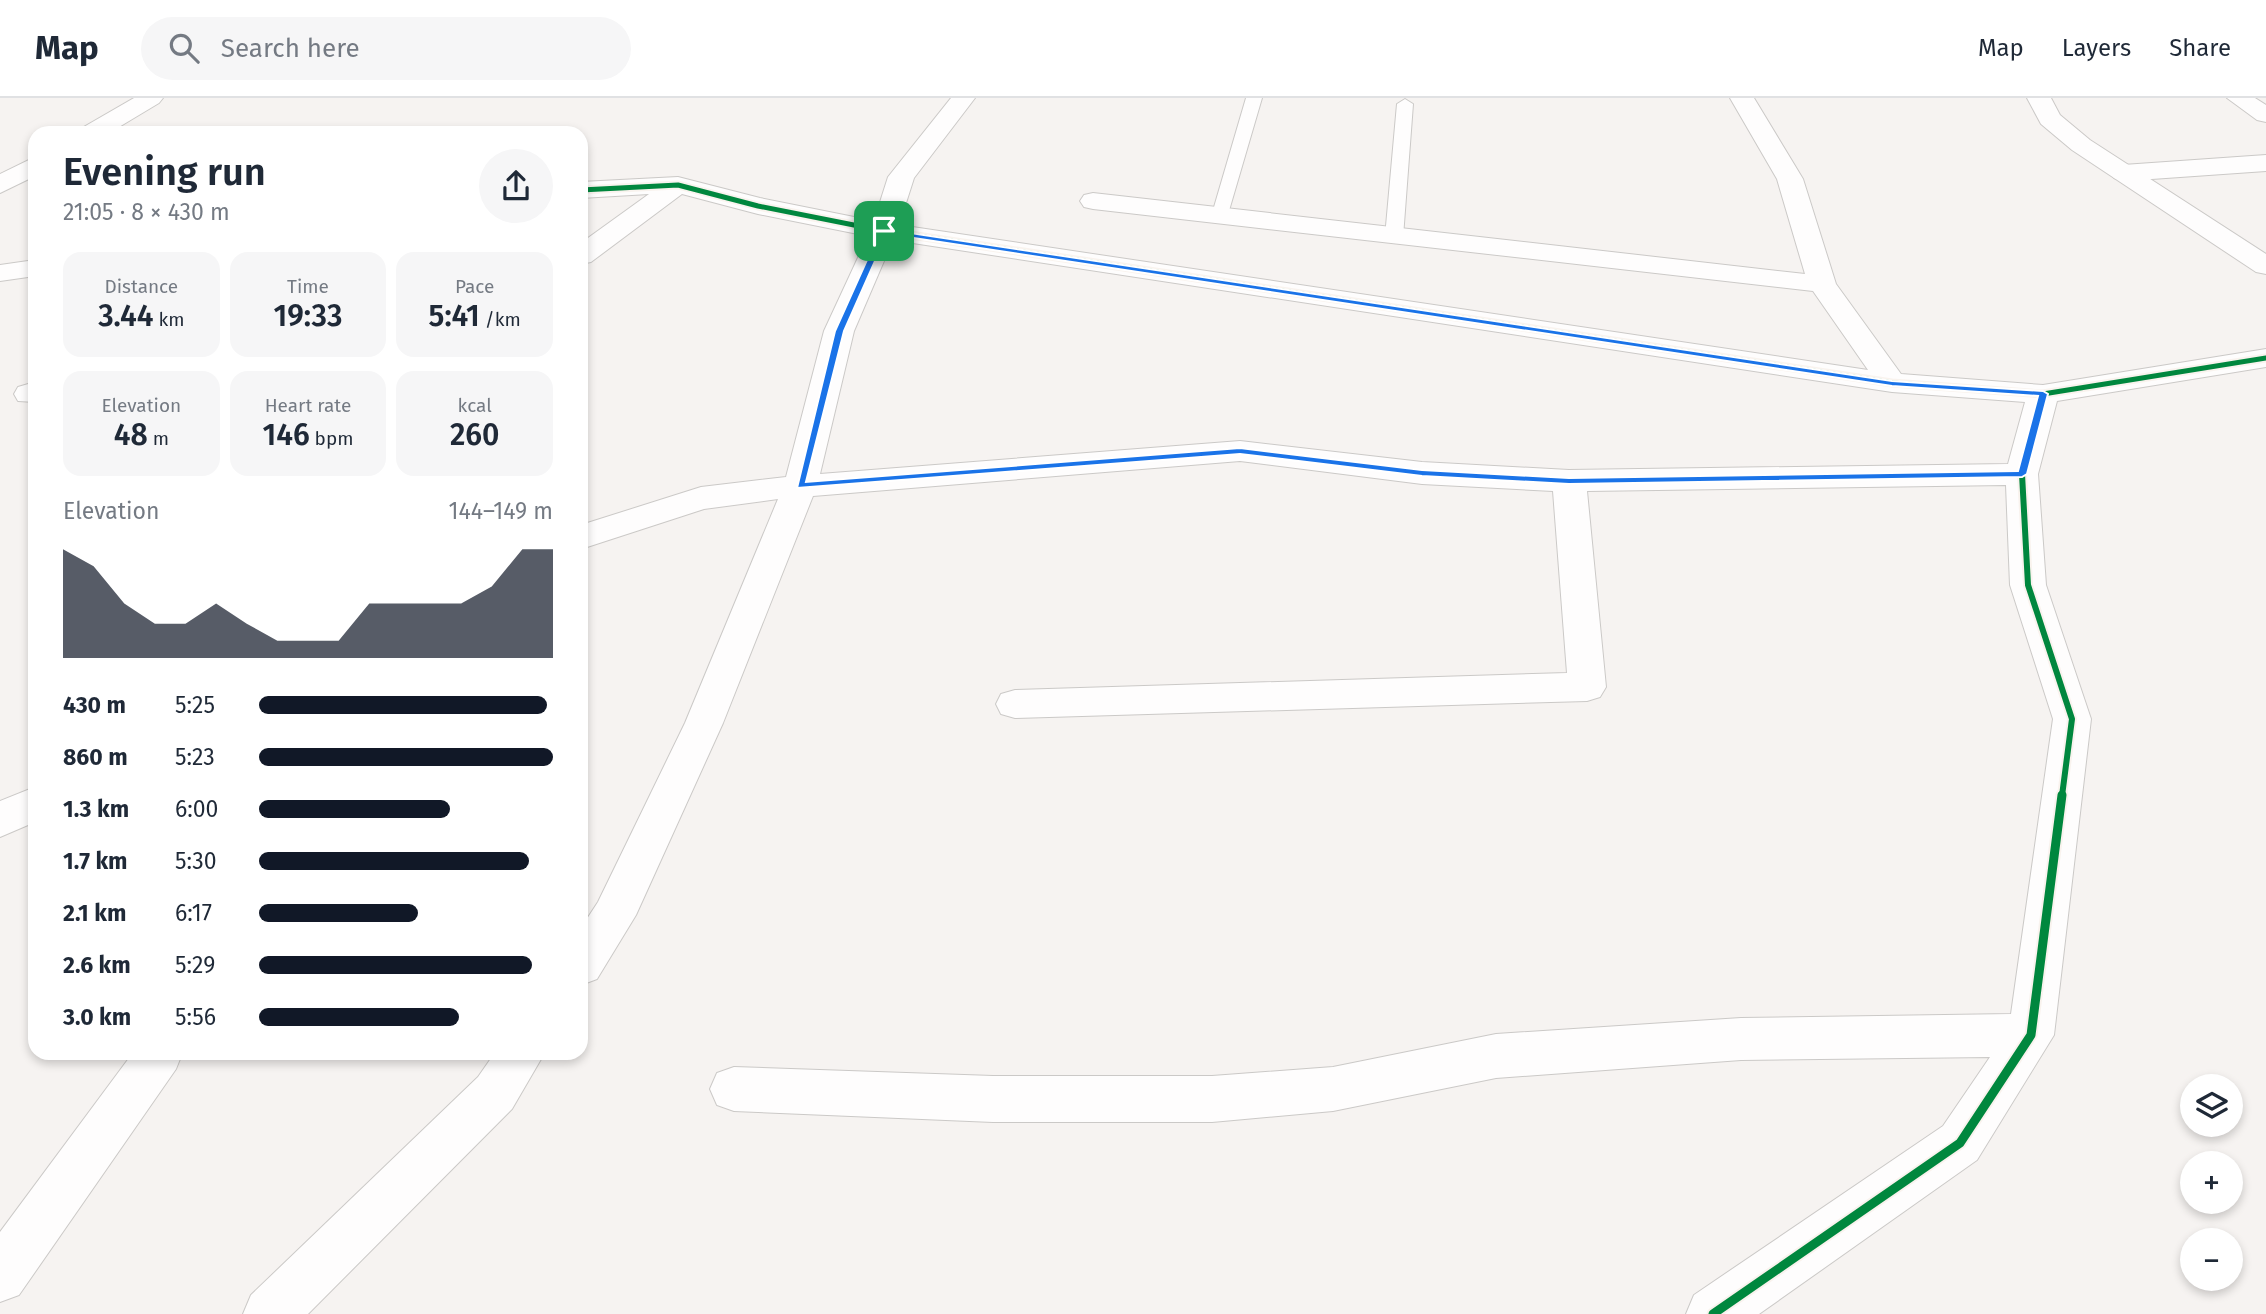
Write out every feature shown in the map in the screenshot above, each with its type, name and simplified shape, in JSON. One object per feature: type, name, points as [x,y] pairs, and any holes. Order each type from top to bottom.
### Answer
[{"type":"street","points":[[103,126],[151,98]]},
{"type":"street","points":[[588,954],[614,915],[704,723],[800,486],[839,331],[884,231],[901,177],[963,98]]},
{"type":"street","points":[[1742,98],[1790,179],[1822,284],[1892,383]]},
{"type":"street","points":[[2039,98],[2050,119],[2123,173],[2266,266]]},
{"type":"street","points":[[2239,98],[2266,115]]},
{"type":"street","points":[[2123,173],[2266,163]]},
{"type":"street","points":[[588,251],[678,185]]},
{"type":"street","points":[[588,190],[678,185],[758,206],[884,231],[1892,383],[2043,394],[2266,358]]},
{"type":"street","points":[[1093,201],[1822,284]]},
{"type":"street","points":[[0,273],[28,269]]},
{"type":"street","points":[[1713,1314],[1960,1143],[2031,1035],[2072,719],[2028,585],[2022,474],[2043,394]]},
{"type":"street","points":[[588,535],[701,498],[800,486],[1240,451],[1422,473],[1569,481],[2022,474]]},
{"type":"street","points":[[1015,704],[1587,687],[1569,481]]},
{"type":"street","points":[[0,820],[28,806]]},
{"type":"street","points":[[734,1089],[993,1099],[1212,1099],[1333,1089],[1496,1056],[1741,1039],[2031,1035]]},
{"type":"street","points":[[0,1276],[155,1060]]},
{"type":"street","points":[[270,1314],[495,1093],[517,1060]]},
{"type":"lane","points":[[1220,214],[1254,98]]},
{"type":"lane","points":[[1394,237],[1405,104]]},
{"type":"cycle path","points":[[588,190],[678,185],[758,206],[884,231],[1892,383],[2043,394]]},
{"type":"cycle path","points":[[1713,1314],[1960,1143],[2031,1035],[2072,719],[2028,585],[2022,474],[2043,394],[2266,358]]},
{"type":"route","points":[[884,231],[1892,383],[2043,394],[2022,474],[1569,481],[1422,473],[1240,451],[800,486],[839,331],[884,231]]}]
